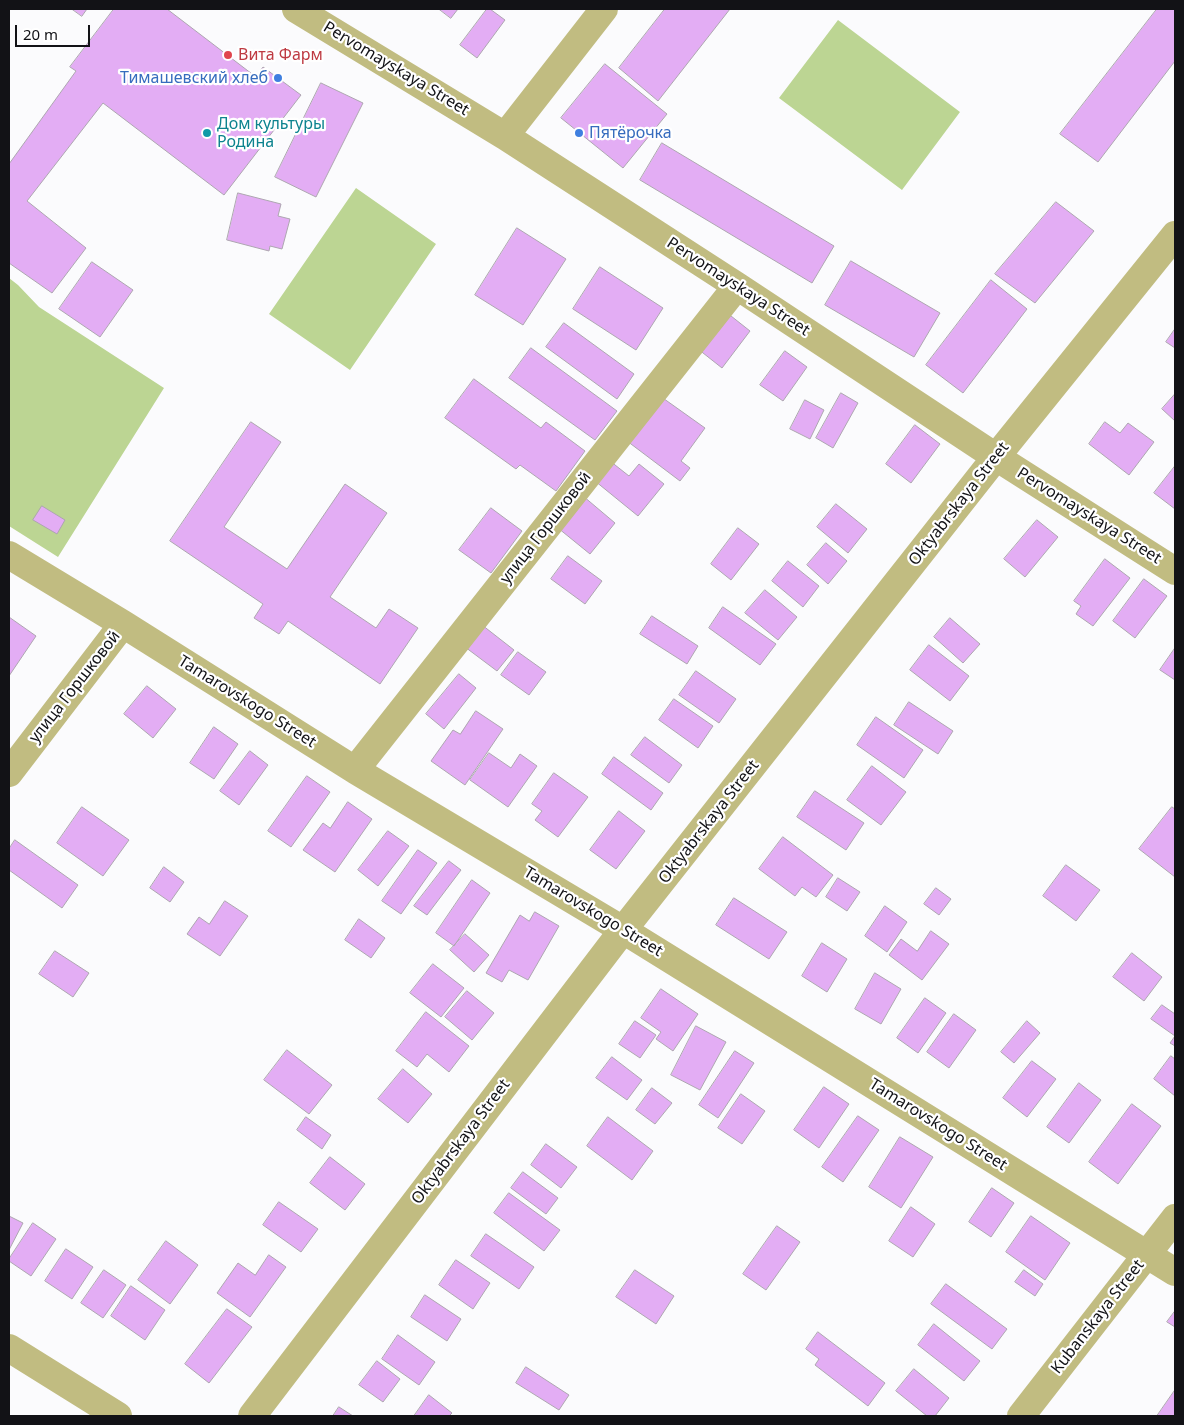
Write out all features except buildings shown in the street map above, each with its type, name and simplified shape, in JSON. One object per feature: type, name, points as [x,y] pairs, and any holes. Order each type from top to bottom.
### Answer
[{"type":"street","name":"Pervomayskaya Street","points":[[296,9],[506,136],[996,457],[1175,571]]},
{"type":"street","points":[[506,136],[604,9]]},
{"type":"street","name":"Oktyabrskaya Street","points":[[252,1416],[623,930],[996,457],[1175,235]]},
{"type":"street","name":"улица Горшковой","points":[[355,770],[737,286]]},
{"type":"street","name":"Tamarovskogo Street","points":[[9,555],[123,624],[355,770],[623,930],[1175,1272]]},
{"type":"street","name":"улица Горшковой","points":[[9,773],[123,624]]},
{"type":"street","name":"Kubanskaya Street","points":[[1021,1416],[1175,1218]]},
{"type":"street","points":[[9,1348],[118,1416]]},
{"type":"green space","points":[[838,20],[960,112],[902,190],[779,98]]},
{"type":"green space","points":[[356,188],[436,244],[350,370],[269,314]]},
{"type":"green space","points":[[9,278],[39,307],[164,388],[58,557],[9,526]]},
{"type":"place","name":"Вита Фарм","points":[[228,55]]},
{"type":"place","name":"Тимашевский хлеб","points":[[278,78]]},
{"type":"place","name":"Дом культуры Родина","points":[[207,133]]},
{"type":"place","name":"Пятёрочка","points":[[579,133]]}]
